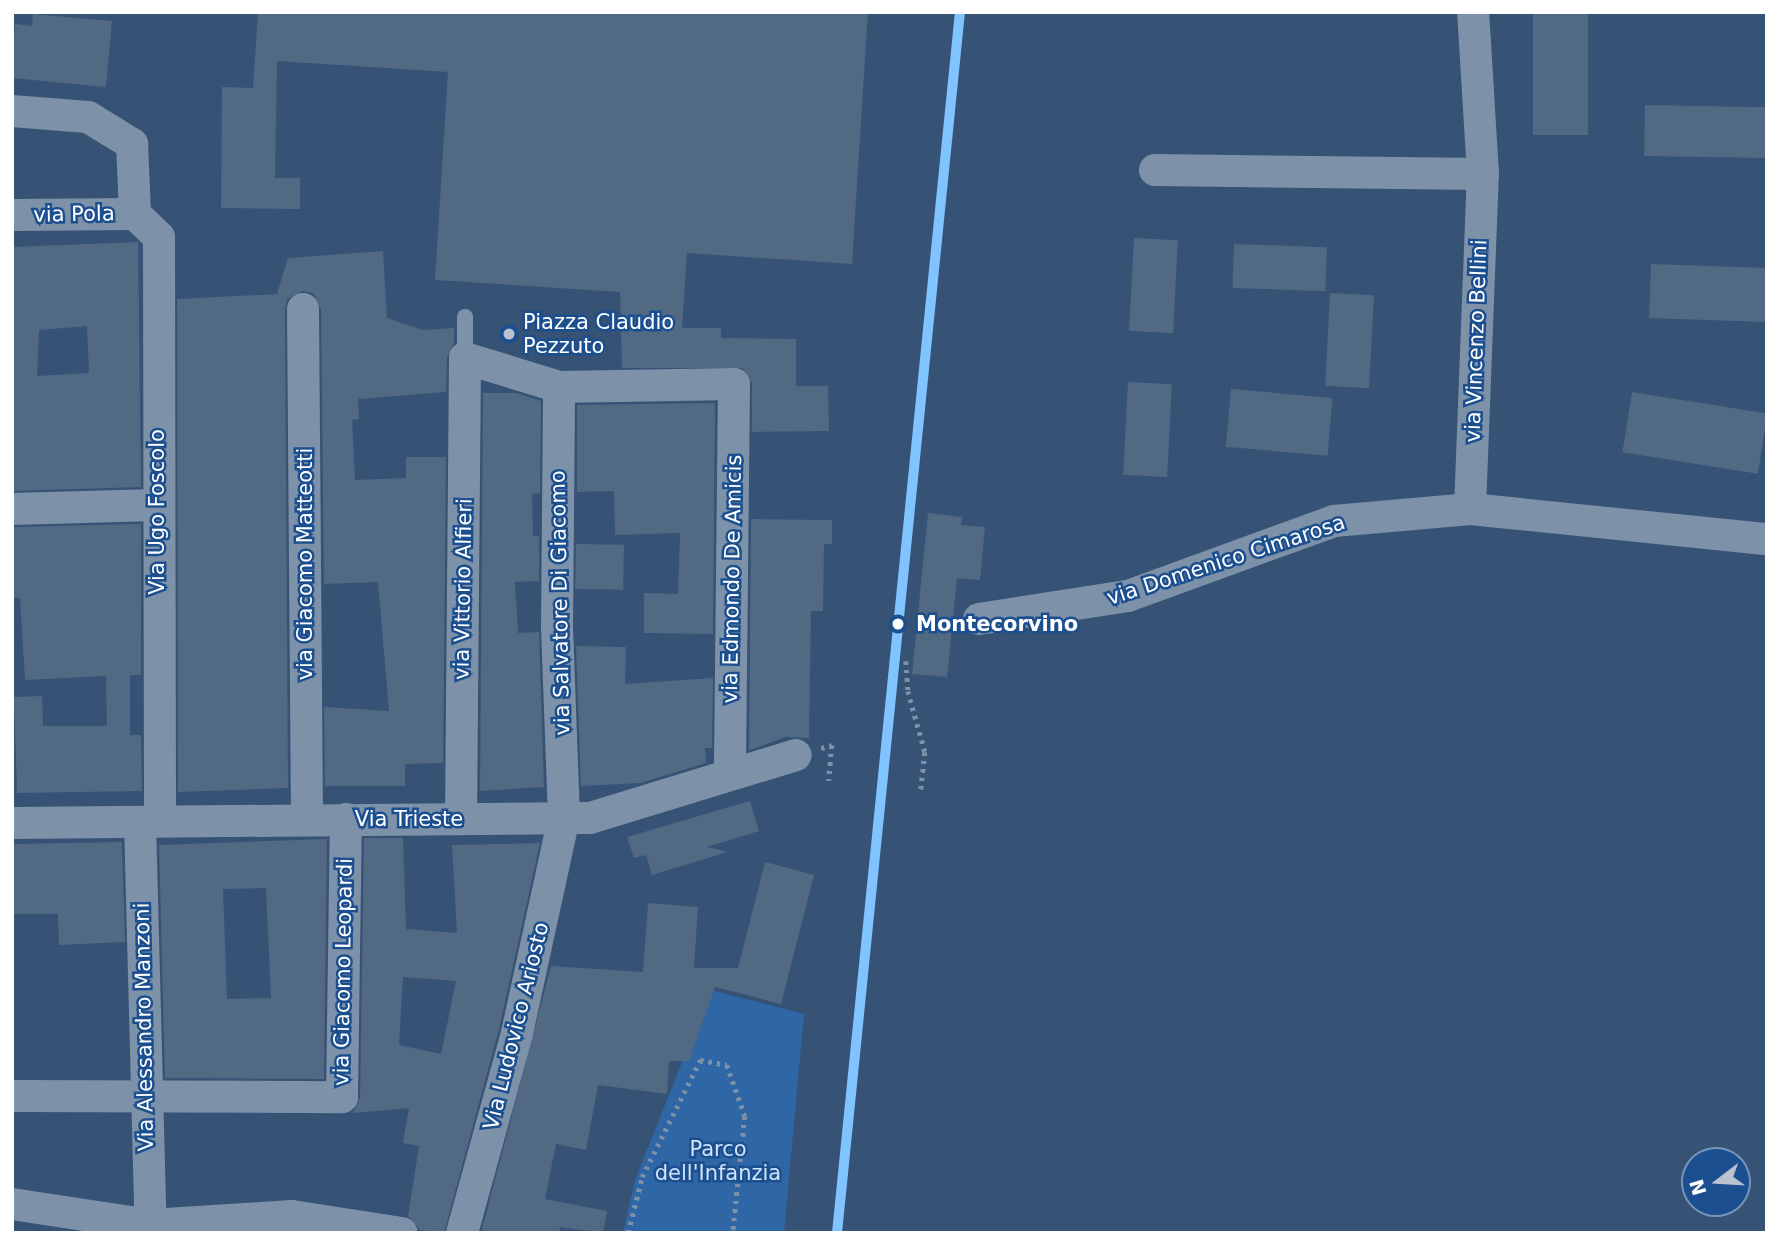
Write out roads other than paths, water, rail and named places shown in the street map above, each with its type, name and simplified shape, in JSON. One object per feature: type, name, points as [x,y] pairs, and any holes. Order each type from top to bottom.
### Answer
[{"type":"street","name":"via Vincenzo Bellini","points":[[1469,509],[1483,174],[1473,12]]},
{"type":"street","points":[[12,111],[88,117],[132,144],[135,214]]},
{"type":"street","points":[[1155,170],[1483,174]]},
{"type":"street","name":"via Pola","points":[[12,215],[135,214]]},
{"type":"street","name":"Via Ugo Foscolo","points":[[135,214],[159,237],[150,822]]},
{"type":"street","name":"via Giacomo Matteotti","points":[[303,309],[307,820]]},
{"type":"street","points":[[465,358],[559,387]]},
{"type":"street","name":"via Vittorio Alfieri","points":[[461,820],[465,358]]},
{"type":"street","name":"via Edmondo De Amicis","points":[[559,387],[734,384],[730,774]]},
{"type":"street","name":"via Salvatore Di Giacomo","points":[[559,387],[557,628],[564,818]]},
{"type":"street","points":[[12,509],[156,505]]},
{"type":"street","name":"via Domenico Cimarosa","points":[[979,619],[1128,596],[1334,521],[1469,509],[1767,539]]},
{"type":"street","name":"Via Trieste","points":[[12,823],[590,818],[796,755]]},
{"type":"street","name":"Via Ludovico Ariosto","points":[[462,1233],[517,1033],[564,818]]},
{"type":"street","name":"via Giacomo Leopardi","points":[[145,1097],[342,1097],[346,819]]},
{"type":"street","name":"Via Alessandro Manzoni","points":[[150,822],[145,1097],[151,1229]]},
{"type":"street","points":[[12,1096],[145,1097]]},
{"type":"street","points":[[12,1204],[151,1229],[292,1216],[402,1233]]},
{"type":"lane","points":[[465,317],[465,358]]},
{"type":"place","name":"Piazza Claudio Pezzuto","points":[[509,334]]},
{"type":"place","name":"Montecorvino","points":[[898,624]]},
{"type":"park label","name":"Parco dell'Infanzia","points":[[718,1161]]}]
